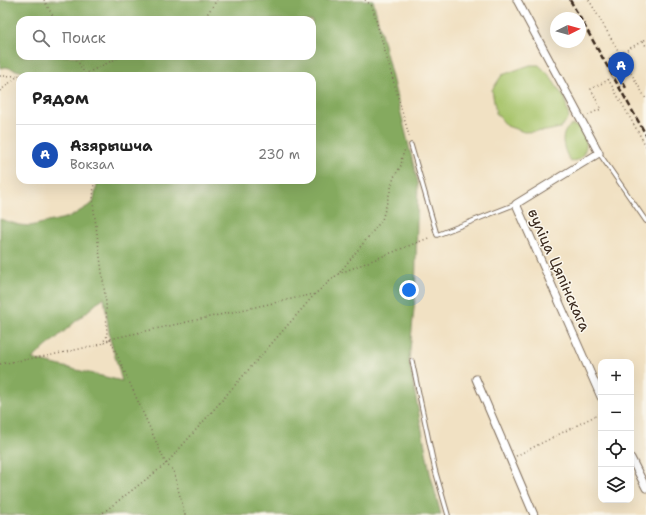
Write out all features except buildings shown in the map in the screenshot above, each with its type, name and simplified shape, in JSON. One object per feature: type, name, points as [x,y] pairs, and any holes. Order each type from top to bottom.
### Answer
[{"type":"street","points":[[517,0],[599,152]]},
{"type":"street","name":"вуліца Цяпінскага","points":[[599,152],[516,204],[600,395]]},
{"type":"street","points":[[476,379],[534,515]]},
{"type":"street","points":[[634,464],[646,488]]},
{"type":"lane","points":[[411,145],[437,234],[516,204]]},
{"type":"lane","points":[[599,152],[646,221]]},
{"type":"lane","points":[[412,361],[435,470],[448,515]]},
{"type":"path","points":[[44,0],[53,16]]},
{"type":"path","points":[[206,16],[218,0]]},
{"type":"path","points":[[100,515],[166,464],[315,294],[338,274],[382,220],[394,177],[402,164],[401,160],[405,149],[411,145],[372,6],[365,0]]},
{"type":"path","points":[[589,0],[646,97]]},
{"type":"path","points":[[620,54],[646,39]]},
{"type":"path","points":[[644,41],[646,46]]},
{"type":"path","points":[[77,60],[83,72]]},
{"type":"path","points":[[91,72],[114,60]]},
{"type":"path","points":[[581,118],[601,109],[591,89],[629,69]]},
{"type":"path","points":[[0,76],[16,75]]},
{"type":"path","points":[[0,91],[16,78]]},
{"type":"path","points":[[608,79],[646,146]]},
{"type":"path","points":[[94,184],[93,203],[106,303],[107,336],[102,344]]},
{"type":"path","points":[[338,274],[437,234]]},
{"type":"path","points":[[0,364],[102,344],[110,339],[315,294]]},
{"type":"path","points":[[110,339],[166,464],[173,470],[185,515]]},
{"type":"path","points":[[511,459],[598,415]]},
{"type":"green space","points":[[0,0],[373,0],[418,183],[415,298],[409,361],[430,473],[441,515],[0,515],[0,219],[19,225],[30,226],[70,217],[93,203],[97,184],[316,184],[316,72],[23,72],[6,67],[0,68]],"holes":[[[104,297],[110,339],[122,381],[32,359]]]},
{"type":"green space","points":[[530,65],[539,65],[549,75],[565,99],[569,118],[560,128],[546,131],[524,132],[507,126],[496,113],[492,90],[502,75]]},
{"type":"green space","points":[[572,125],[579,127],[586,140],[586,146],[580,159],[571,162],[564,148],[563,138],[567,128]]},
{"type":"railway","points":[[570,0],[646,135]]},
{"type":"railway","points":[[610,59],[626,88]]},
{"type":"place","name":"Азярышча","points":[[621,85]]}]
